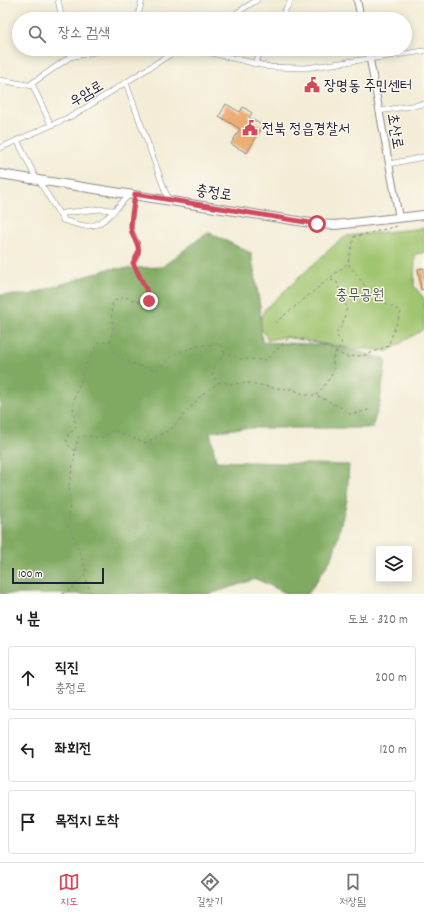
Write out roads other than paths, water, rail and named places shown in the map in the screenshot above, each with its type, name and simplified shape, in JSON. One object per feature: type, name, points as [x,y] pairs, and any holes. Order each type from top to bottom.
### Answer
[{"type":"main road","name":"충정로","points":[[0,174],[38,181],[168,199],[317,224],[335,225],[424,215]]},
{"type":"street","points":[[58,0],[61,12]]},
{"type":"street","points":[[140,12],[142,0]]},
{"type":"street","points":[[238,12],[257,0]]},
{"type":"street","points":[[284,12],[291,0]]},
{"type":"street","points":[[357,0],[360,12]]},
{"type":"street","points":[[412,52],[424,50]]},
{"type":"street","points":[[0,80],[31,84],[70,57],[75,56]]},
{"type":"street","name":"우암로","points":[[0,148],[74,115],[166,56]]},
{"type":"street","points":[[223,56],[270,67],[305,68],[388,56]]},
{"type":"street","points":[[254,64],[259,56]]},
{"type":"street","name":"초산로","points":[[369,56],[399,218]]},
{"type":"street","points":[[126,82],[168,199]]},
{"type":"street","points":[[31,84],[51,125]]},
{"type":"street","points":[[379,111],[424,104]]},
{"type":"street","points":[[17,140],[38,181],[63,220],[87,226],[96,225],[111,215],[113,210],[133,194]]},
{"type":"street","points":[[389,164],[424,157]]},
{"type":"street","points":[[63,220],[63,213],[100,208],[113,210]]},
{"type":"lane","points":[[133,194],[131,228],[138,244],[138,255],[136,257]]},
{"type":"place","name":"장명동 주민센터","points":[[312,85]]},
{"type":"place","name":"전북 정읍경찰서","points":[[250,128]]},
{"type":"park label","name":"충무공원","points":[[360,294]]}]
